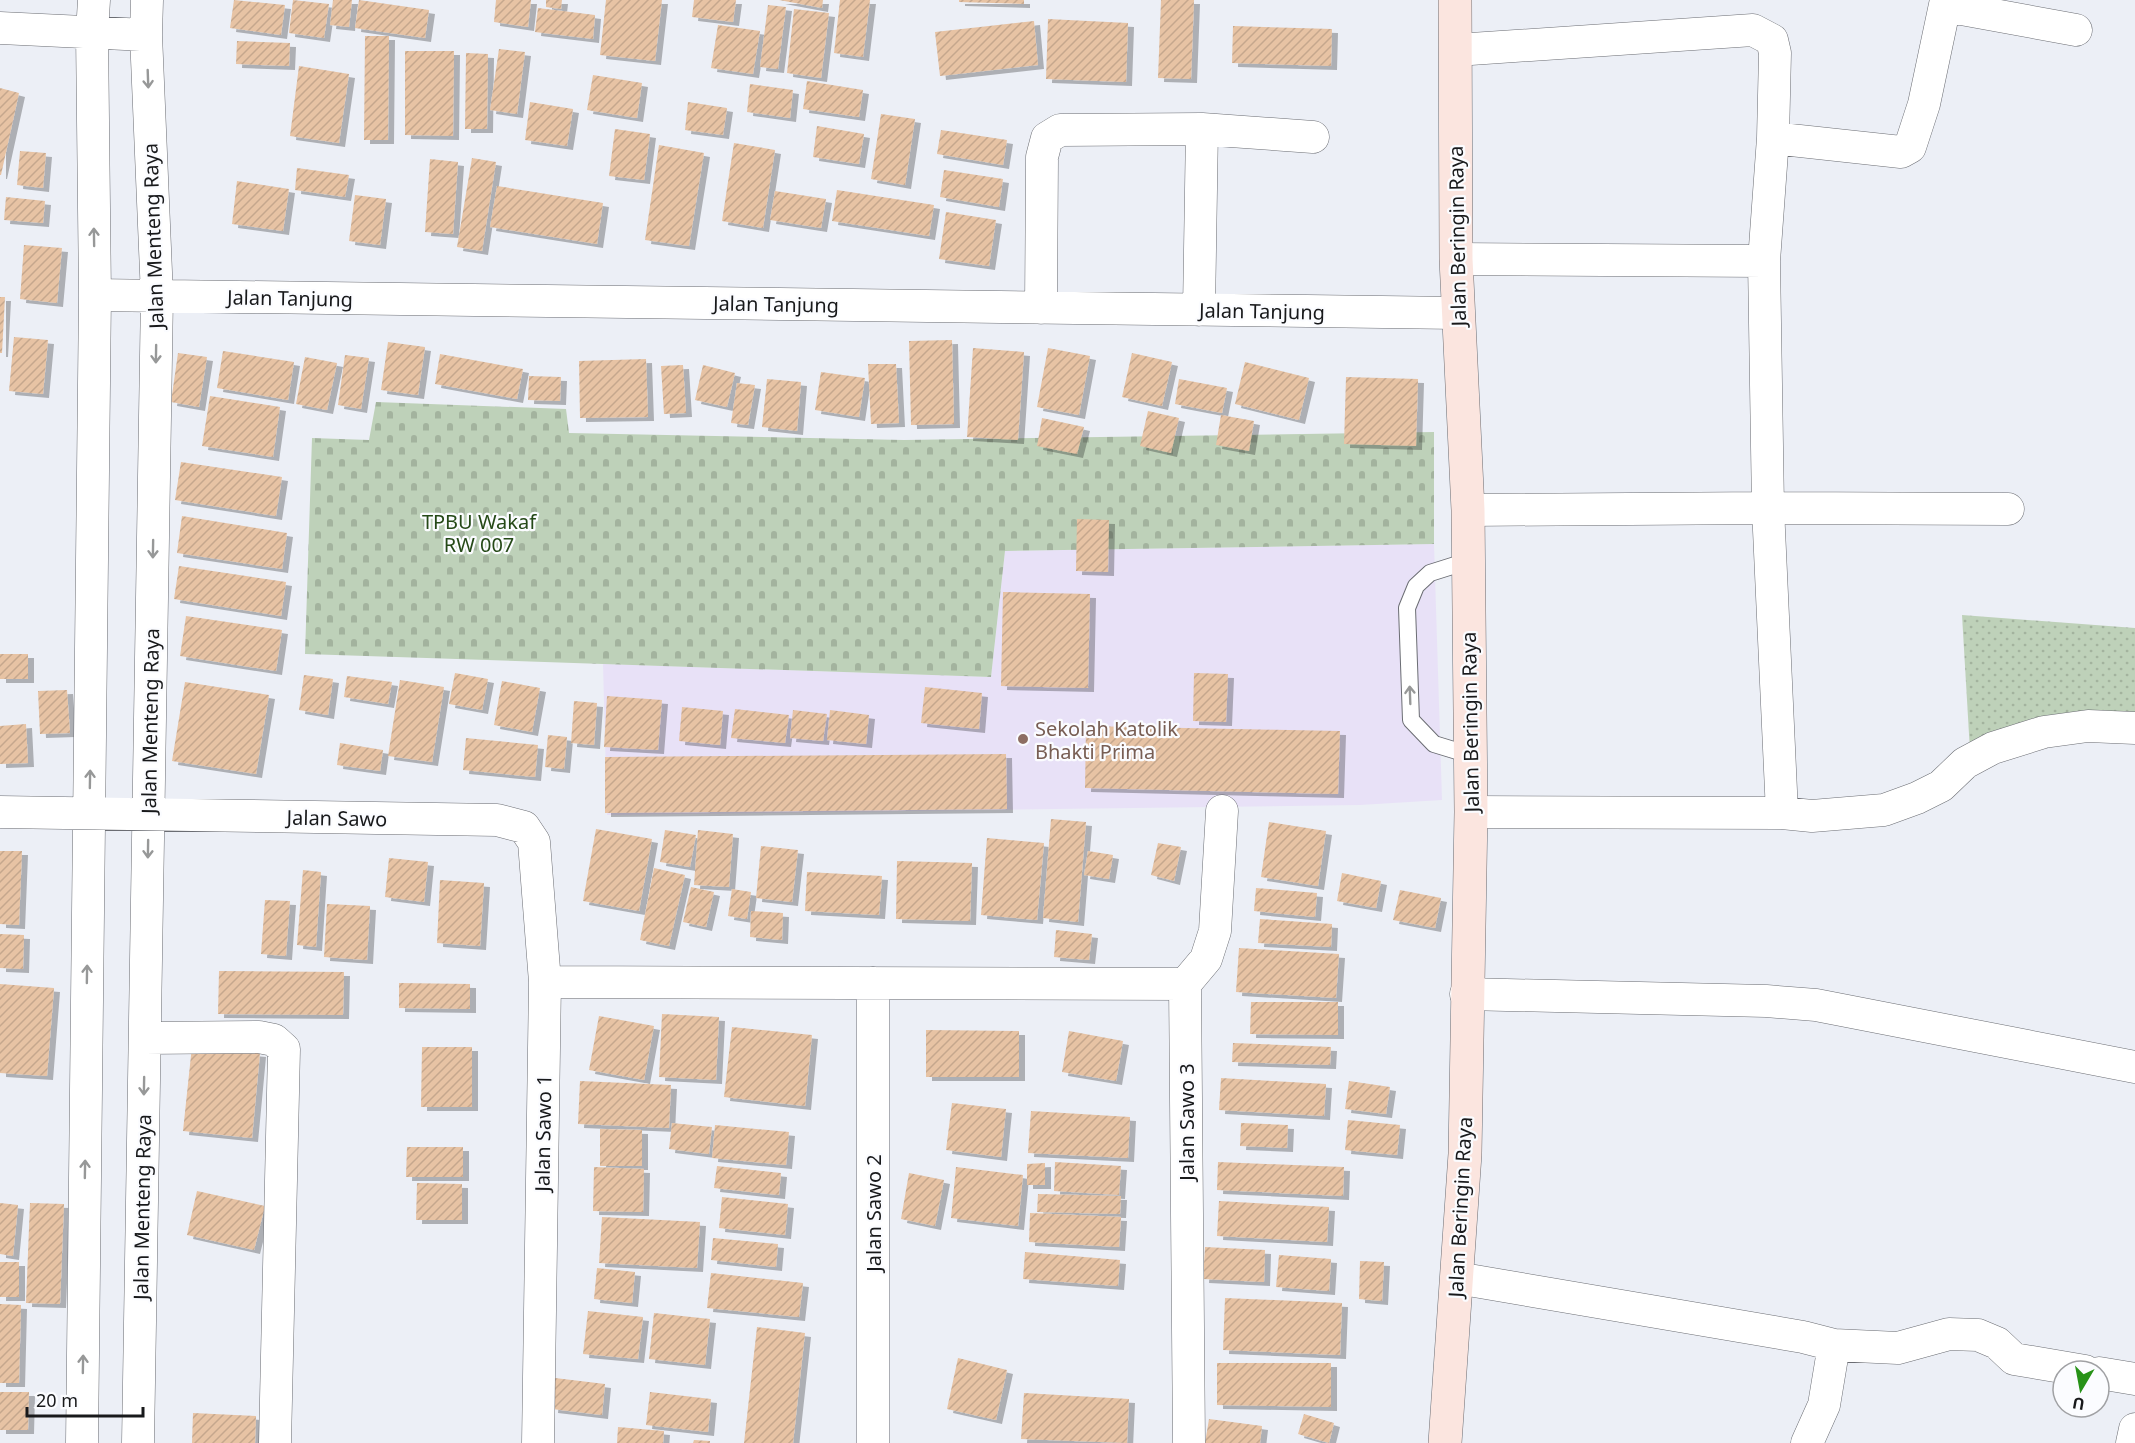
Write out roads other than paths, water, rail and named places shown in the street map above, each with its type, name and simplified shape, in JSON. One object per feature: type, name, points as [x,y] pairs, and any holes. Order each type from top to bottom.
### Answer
[{"type":"street","points":[[82,1443],[95,295],[92,33],[94,0]]},
{"type":"street","name":"Jalan Menteng Raya","points":[[138,1443],[157,296],[146,35],[147,0]]},
{"type":"street","name":"Jalan Beringin Raya","points":[[1445,1443],[1465,1154],[1466,994],[1471,812],[1468,510],[1457,313],[1455,0]]},
{"type":"street","points":[[1773,138],[1906,151],[1910,147],[1924,104],[1945,3],[2076,30]]},
{"type":"street","points":[[0,28],[146,35]]},
{"type":"street","points":[[1456,50],[1753,30],[1772,40],[1775,53],[1773,138],[1764,261],[1768,508],[1782,813]]},
{"type":"street","points":[[1041,308],[1042,157],[1047,138],[1060,130],[1202,129],[1313,137]]},
{"type":"street","points":[[1199,310],[1202,129]]},
{"type":"street","points":[[1456,259],[1764,261]]},
{"type":"street","name":"Jalan Tanjung","points":[[95,295],[1457,313]]},
{"type":"street","points":[[1468,510],[2008,509]]},
{"type":"street","points":[[1471,812],[1782,813],[1812,816],[1884,810],[1941,786],[1965,763],[1993,748],[2044,732],[2088,726],[2135,728]]},
{"type":"street","points":[[545,982],[1185,984],[1206,959],[1215,931],[1222,810]]},
{"type":"street","name":"Jalan Sawo","points":[[0,812],[497,820],[524,827]]},
{"type":"street","name":"Jalan Sawo 1","points":[[524,827],[534,842],[545,982],[538,1443]]},
{"type":"street","name":"Jalan Sawo 2","points":[[873,983],[873,1443]]},
{"type":"street","name":"Jalan Sawo 3","points":[[1185,984],[1189,1443]]},
{"type":"street","points":[[1466,994],[1766,1001],[1816,1005],[2135,1067]]},
{"type":"street","points":[[145,1038],[259,1037],[274,1040],[284,1049],[275,1443]]},
{"type":"street","points":[[1457,1278],[1803,1337],[1834,1345],[1898,1348],[1949,1334],[1978,1335],[1997,1343],[2014,1359],[2051,1365]]},
{"type":"street","points":[[1807,1443],[1824,1405],[1834,1345]]},
{"type":"street","points":[[2111,1375],[2135,1379]]},
{"type":"street","points":[[2132,1443],[2135,1429]]},
{"type":"lane","points":[[1468,561],[1430,573],[1416,586],[1407,608],[1411,720],[1434,744],[1470,755]]},
{"type":"place","name":"Sekolah Katolik Bhakti Prima","points":[[1023,739]]},
{"type":"park label","name":"TPBU Wakaf RW 007","points":[[479,532]]}]
